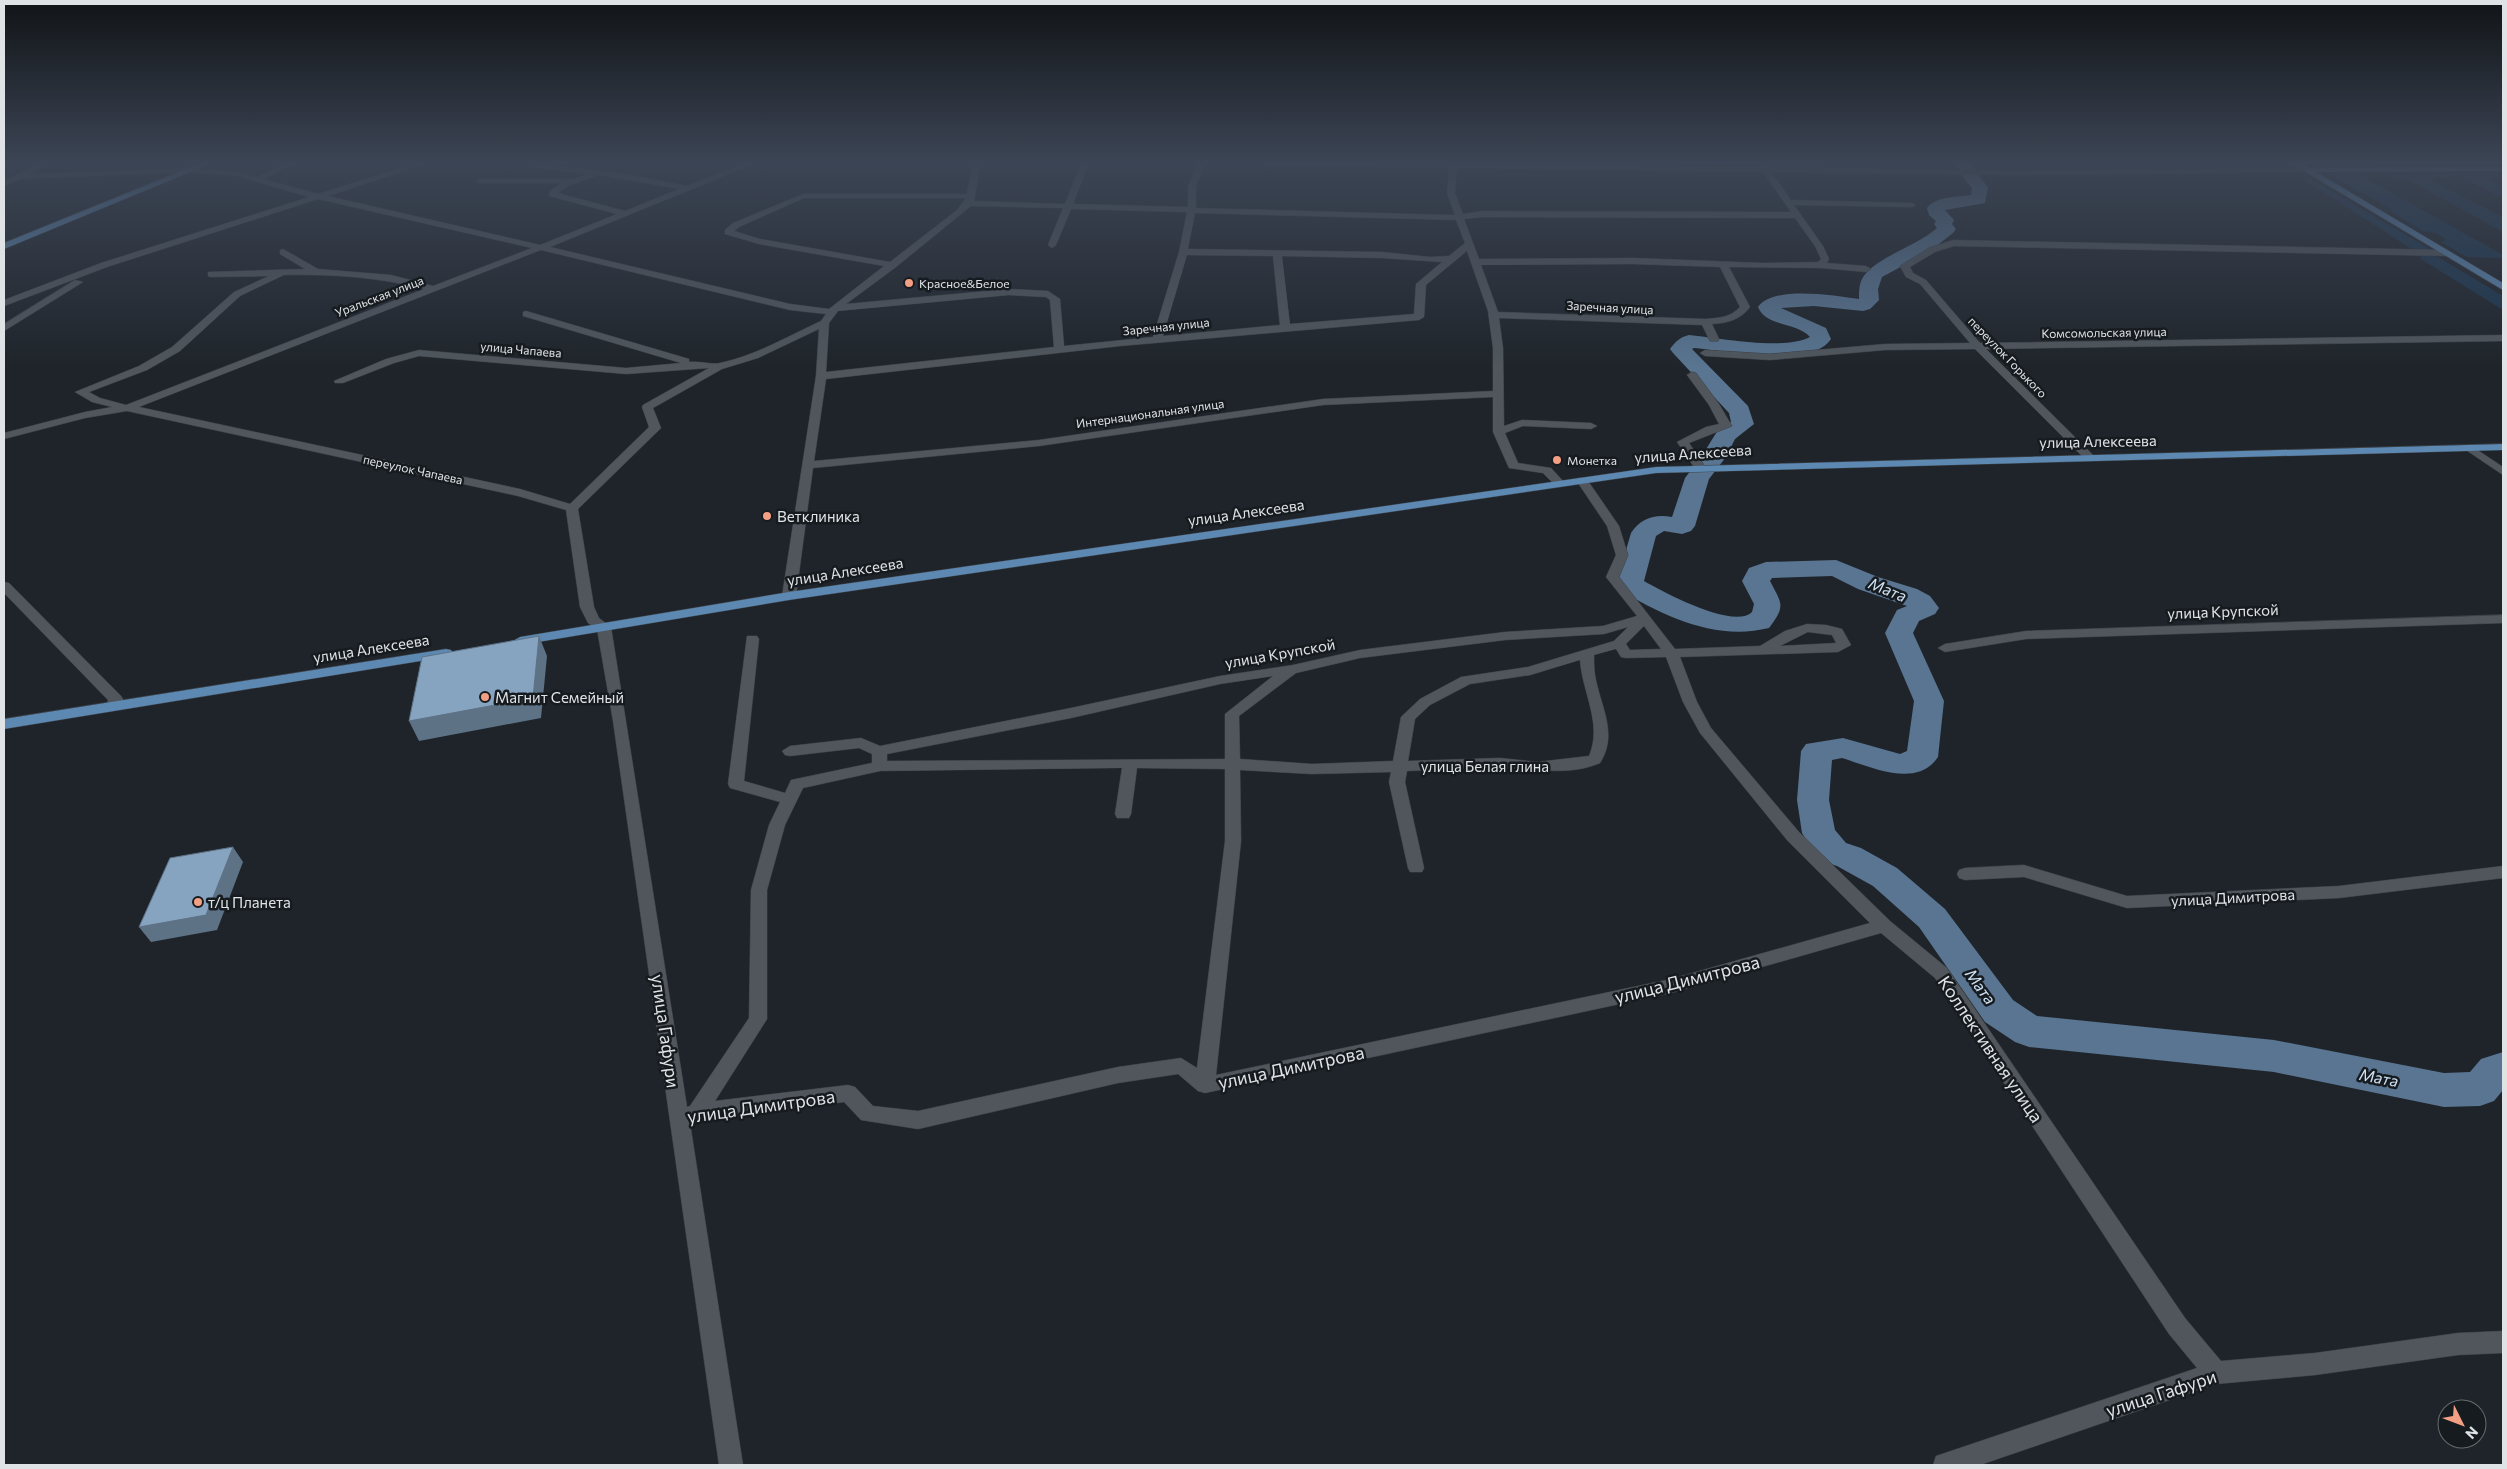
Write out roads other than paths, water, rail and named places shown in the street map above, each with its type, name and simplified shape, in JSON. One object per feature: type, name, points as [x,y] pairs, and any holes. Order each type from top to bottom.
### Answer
[{"type":"main road","points":[[4,246],[40,232]]},
{"type":"main road","points":[[2412,232],[2503,287]]},
{"type":"main road","name":"улица Алексеева","points":[[506,643],[789,596],[1558,482],[1695,468],[2503,447]]},
{"type":"main road","name":"улица Алексеева","points":[[4,724],[457,651]]},
{"type":"street","points":[[4,303],[104,265],[210,232]]},
{"type":"street","points":[[472,232],[790,307],[833,310],[1008,292],[1048,294],[1055,299],[1060,348]]},
{"type":"street","name":"Уральская улица","points":[[4,436],[85,415],[127,408],[582,232]]},
{"type":"street","points":[[729,232],[760,241],[893,265]]},
{"type":"street","points":[[789,596],[821,376],[824,323],[833,310],[936,232]]},
{"type":"street","points":[[1052,245],[1058,232]]},
{"type":"street","points":[[1157,339],[1187,232]]},
{"type":"street","points":[[1464,232],[1485,286],[1493,315],[1498,348],[1499,432],[1513,466],[1547,470],[1558,482]]},
{"type":"street","points":[[1809,232],[1819,246],[1823,262]]},
{"type":"street","name":"переулок Горького","points":[[2090,458],[1978,346],[1923,282],[1909,275],[1906,266],[1932,250],[1954,243],[2448,253]]},
{"type":"street","name":"Заречная улица","points":[[821,376],[1060,348],[1286,326],[1419,317],[1421,284],[1439,266],[1454,259],[1469,244]]},
{"type":"street","points":[[283,252],[316,272]]},
{"type":"street","points":[[1183,252],[1382,255],[1444,261],[1454,259]]},
{"type":"street","points":[[1277,254],[1286,326]]},
{"type":"street","points":[[1476,262],[1634,261],[1723,264],[1823,262],[1866,269]]},
{"type":"street","name":"Заречная улица","points":[[1493,315],[1706,322],[1726,320],[1739,314],[1745,307],[1723,264]]},
{"type":"street","points":[[4,328],[104,265]]},
{"type":"street","points":[[211,274],[316,272],[391,278],[434,290]]},
{"type":"street","points":[[127,408],[96,400],[80,392],[143,368],[176,349],[237,294],[280,274]]},
{"type":"street","name":"улица Чапаева","points":[[526,314],[670,358],[718,367]]},
{"type":"street","points":[[1706,322],[1714,339]]},
{"type":"street","name":"улица Чапаева","points":[[572,508],[655,428],[647,406],[682,389],[718,367],[754,356],[824,323]]},
{"type":"street","name":"Комсомольская улица","points":[[1705,354],[1770,356],[1817,354],[1885,347],[2503,338]]},
{"type":"street","name":"улица Чапаева","points":[[339,381],[390,361],[419,353],[626,371],[704,364]]},
{"type":"street","points":[[1692,374],[1714,404],[1726,426],[1710,429],[1683,442],[1695,468]]},
{"type":"street","name":"Интернациональная улица","points":[[808,465],[1039,443],[1323,402],[1498,394]]},
{"type":"street","name":"переулок Чапаева","points":[[127,408],[520,492],[572,508]]},
{"type":"street","points":[[1499,432],[1522,423],[1591,426]]},
{"type":"street","points":[[2470,448],[2503,472]]},
{"type":"street","points":[[1582,480],[1613,526],[1622,555],[1612,577],[1671,653]]},
{"type":"street","points":[[572,508],[587,607],[593,620],[604,627]]},
{"type":"street","points":[[4,586],[116,699],[114,706]]},
{"type":"street","points":[[1416,868],[1397,782],[1408,717],[1425,702],[1466,680],[1530,671],[1619,644],[1645,618]]},
{"type":"street","name":"улица Крупской","points":[[880,759],[1071,713],[1220,680],[1293,669],[1360,654],[1505,636],[1604,630],[1645,618]]},
{"type":"street","name":"улица Крупской","points":[[1945,648],[2026,635],[2503,619]]},
{"type":"street","name":"улица Гафури","points":[[604,627],[663,998],[678,1118],[716,1352],[731,1465]]},
{"type":"street","points":[[752,638],[736,784],[788,799]]},
{"type":"street","points":[[1619,644],[1626,654],[1764,650]]},
{"type":"street","name":"улица Белая глина","points":[[880,759],[1233,764],[1312,769],[1500,763],[1537,767],[1586,763],[1595,759],[1600,748],[1602,725],[1588,675],[1588,653]]},
{"type":"street","name":"Коллективная улица","points":[[1671,653],[1690,702],[1705,730],[1793,836],[1884,926],[1941,973],[2177,1326],[2216,1373]]},
{"type":"street","points":[[1205,1085],[1233,841],[1232,714],[1293,669]]},
{"type":"street","points":[[790,751],[861,742],[880,759]]},
{"type":"street","points":[[697,1112],[758,1019],[759,890],[777,824],[788,799],[797,784],[880,759]]},
{"type":"street","points":[[1123,814],[1130,763]]},
{"type":"street","name":"улица Димитрова","points":[[1965,874],[2024,871],[2126,902],[2339,892],[2503,872]]},
{"type":"street","name":"улица Димитрова","points":[[678,1118],[697,1112],[848,1094],[868,1114],[918,1120],[1118,1075],[1181,1066],[1205,1085],[1670,986],[1884,926]]},
{"type":"street","name":"улица Гафури","points":[[1945,1465],[2216,1373],[2315,1364],[2458,1344],[2503,1342]]},
{"type":"waterway","name":"Мата","points":[[1944,232],[1923,247],[1889,264],[1876,273],[1871,280],[1869,300],[1863,305],[1827,301],[1788,300],[1768,307],[1769,310],[1781,316],[1819,332],[1821,339],[1804,348],[1783,350],[1689,341],[1680,349],[1722,395],[1740,411],[1743,424],[1726,435],[1714,457],[1697,478],[1682,526],[1659,522],[1644,533],[1630,584],[1652,597],[1690,614],[1703,619],[1732,624],[1759,622],[1766,613],[1768,604],[1756,581],[1759,574],[1766,570],[1836,568],[1868,583],[1907,595],[1920,602],[1925,608],[1907,616],[1899,633],[1929,701],[1922,757],[1902,765],[1843,748],[1817,751],[1813,800],[1819,833],[1834,852],[1849,857],[1885,877],[1932,918],[1999,1011],[2029,1031],[2274,1056],[2444,1090],[2480,1089],[2495,1071],[2503,1069]]},
{"type":"place","name":"Красное&Белое","points":[[909,283]]},
{"type":"place","name":"Монетка","points":[[1557,460]]},
{"type":"place","name":"Ветклиника","points":[[767,516]]},
{"type":"place","name":"Магнит Семейный","points":[[485,697]]},
{"type":"place","name":"т/ц Планета","points":[[198,902]]}]
